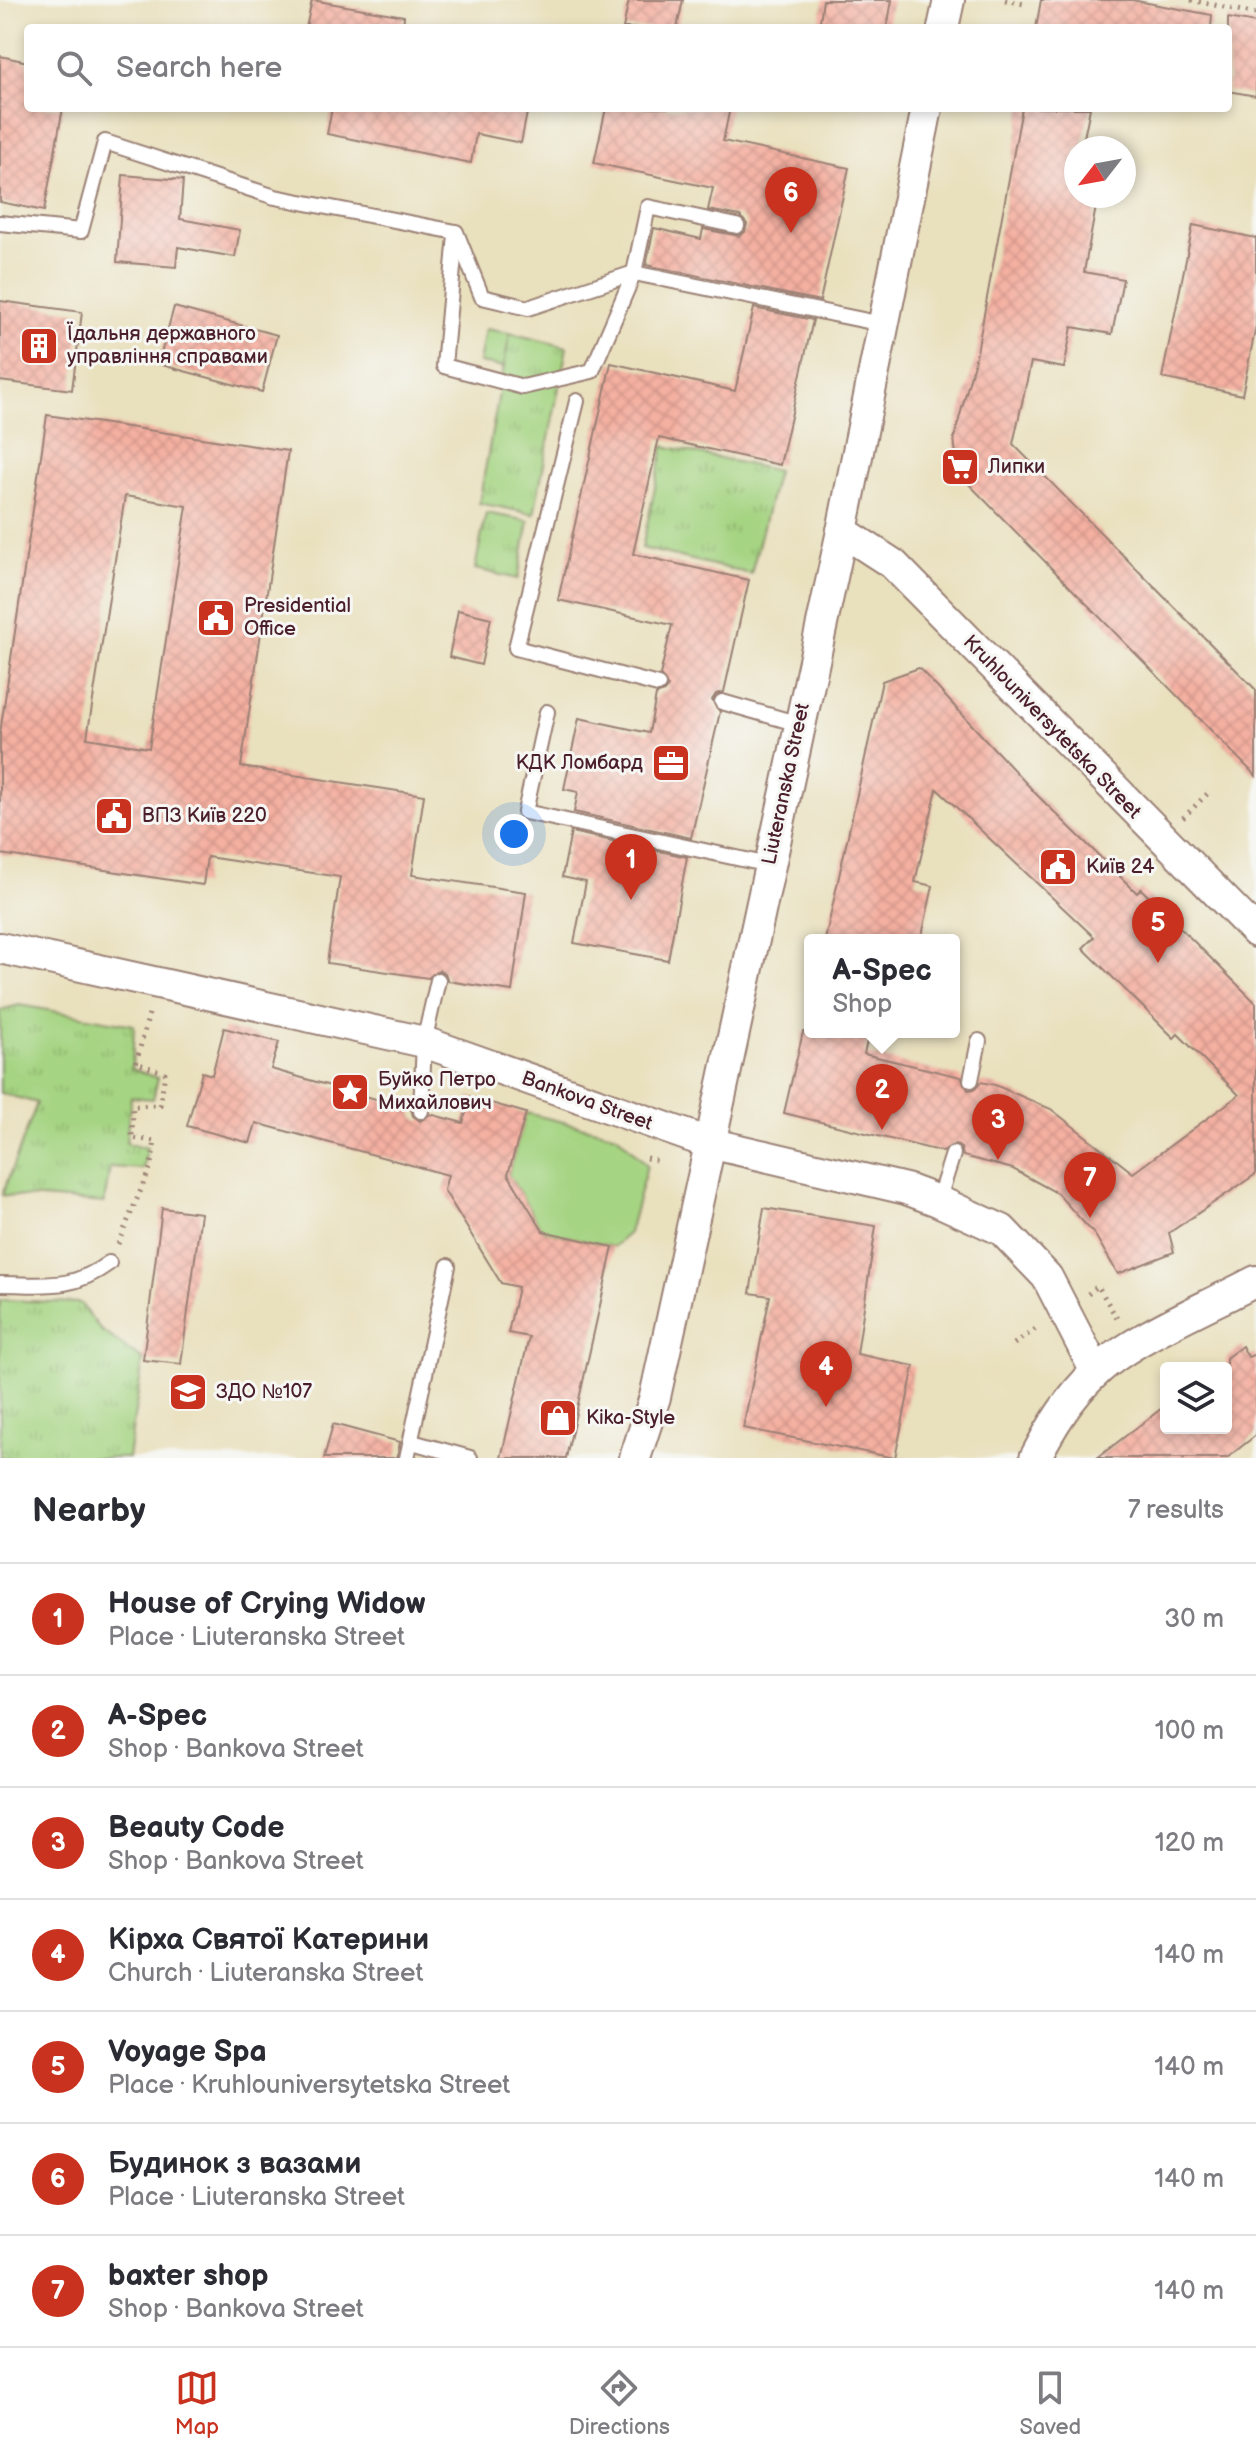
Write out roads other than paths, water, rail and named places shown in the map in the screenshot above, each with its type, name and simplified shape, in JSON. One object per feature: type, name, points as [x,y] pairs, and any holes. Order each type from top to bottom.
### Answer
[{"type":"street","points":[[944,24],[949,0]]},
{"type":"street","name":"Liuteranska Street","points":[[635,1458],[655,1397],[842,531],[926,112]]},
{"type":"street","name":"Kruhlouniversytetska Street","points":[[842,531],[893,564],[1256,932]]},
{"type":"street","name":"Bankova Street","points":[[0,948],[424,1042],[709,1143],[906,1189],[938,1201],[1002,1230],[1047,1277],[1096,1372]]},
{"type":"street","points":[[1035,1458],[1055,1420],[1096,1372],[1133,1347],[1256,1281]]},
{"type":"lane","points":[[0,223],[81,231],[105,142],[275,197],[456,232]]},
{"type":"lane","points":[[456,232],[444,366],[523,387],[592,371],[634,273],[648,207],[737,226]]},
{"type":"lane","points":[[456,232],[482,297],[528,308],[634,273],[882,324]]},
{"type":"lane","points":[[577,401],[516,648],[658,685]]},
{"type":"lane","points":[[722,702],[799,724]]},
{"type":"lane","points":[[547,712],[525,812],[769,865]]},
{"type":"lane","points":[[421,1111],[424,1042],[438,980]]},
{"type":"lane","points":[[971,1080],[979,1041]]},
{"type":"lane","points":[[938,1201],[953,1154]]},
{"type":"lane","points":[[0,1284],[67,1284],[87,1278],[109,1263]]},
{"type":"lane","points":[[407,1458],[448,1266]]},
{"type":"lane","points":[[412,1442],[470,1458]]},
{"type":"place","name":"Будинок з вазами","points":[[791,233]]},
{"type":"place","name":"Їдальня державного управління справами","points":[[39,346]]},
{"type":"place","name":"Липки","points":[[960,467]]},
{"type":"place","name":"Presidential Office","points":[[216,618]]},
{"type":"place","name":"КДК Ломбард","points":[[671,763]]},
{"type":"place","name":"ВПЗ Київ 220","points":[[114,816]]},
{"type":"place","name":"Київ 24","points":[[1058,867]]},
{"type":"place","name":"House of Crying Widow","points":[[631,900]]},
{"type":"place","name":"Voyage Spa","points":[[1158,963]]},
{"type":"place","name":"Буйко Петро Михайлович","points":[[350,1092]]},
{"type":"place","name":"A-Spec","points":[[882,1130]]},
{"type":"place","name":"Beauty Code","points":[[998,1160]]},
{"type":"place","name":"baxter shop","points":[[1090,1218]]},
{"type":"place","name":"ЗДО №107","points":[[188,1392]]},
{"type":"place","name":"Кірха Святої Катерини","points":[[826,1407]]},
{"type":"place","name":"Kika-Style","points":[[558,1418]]}]
